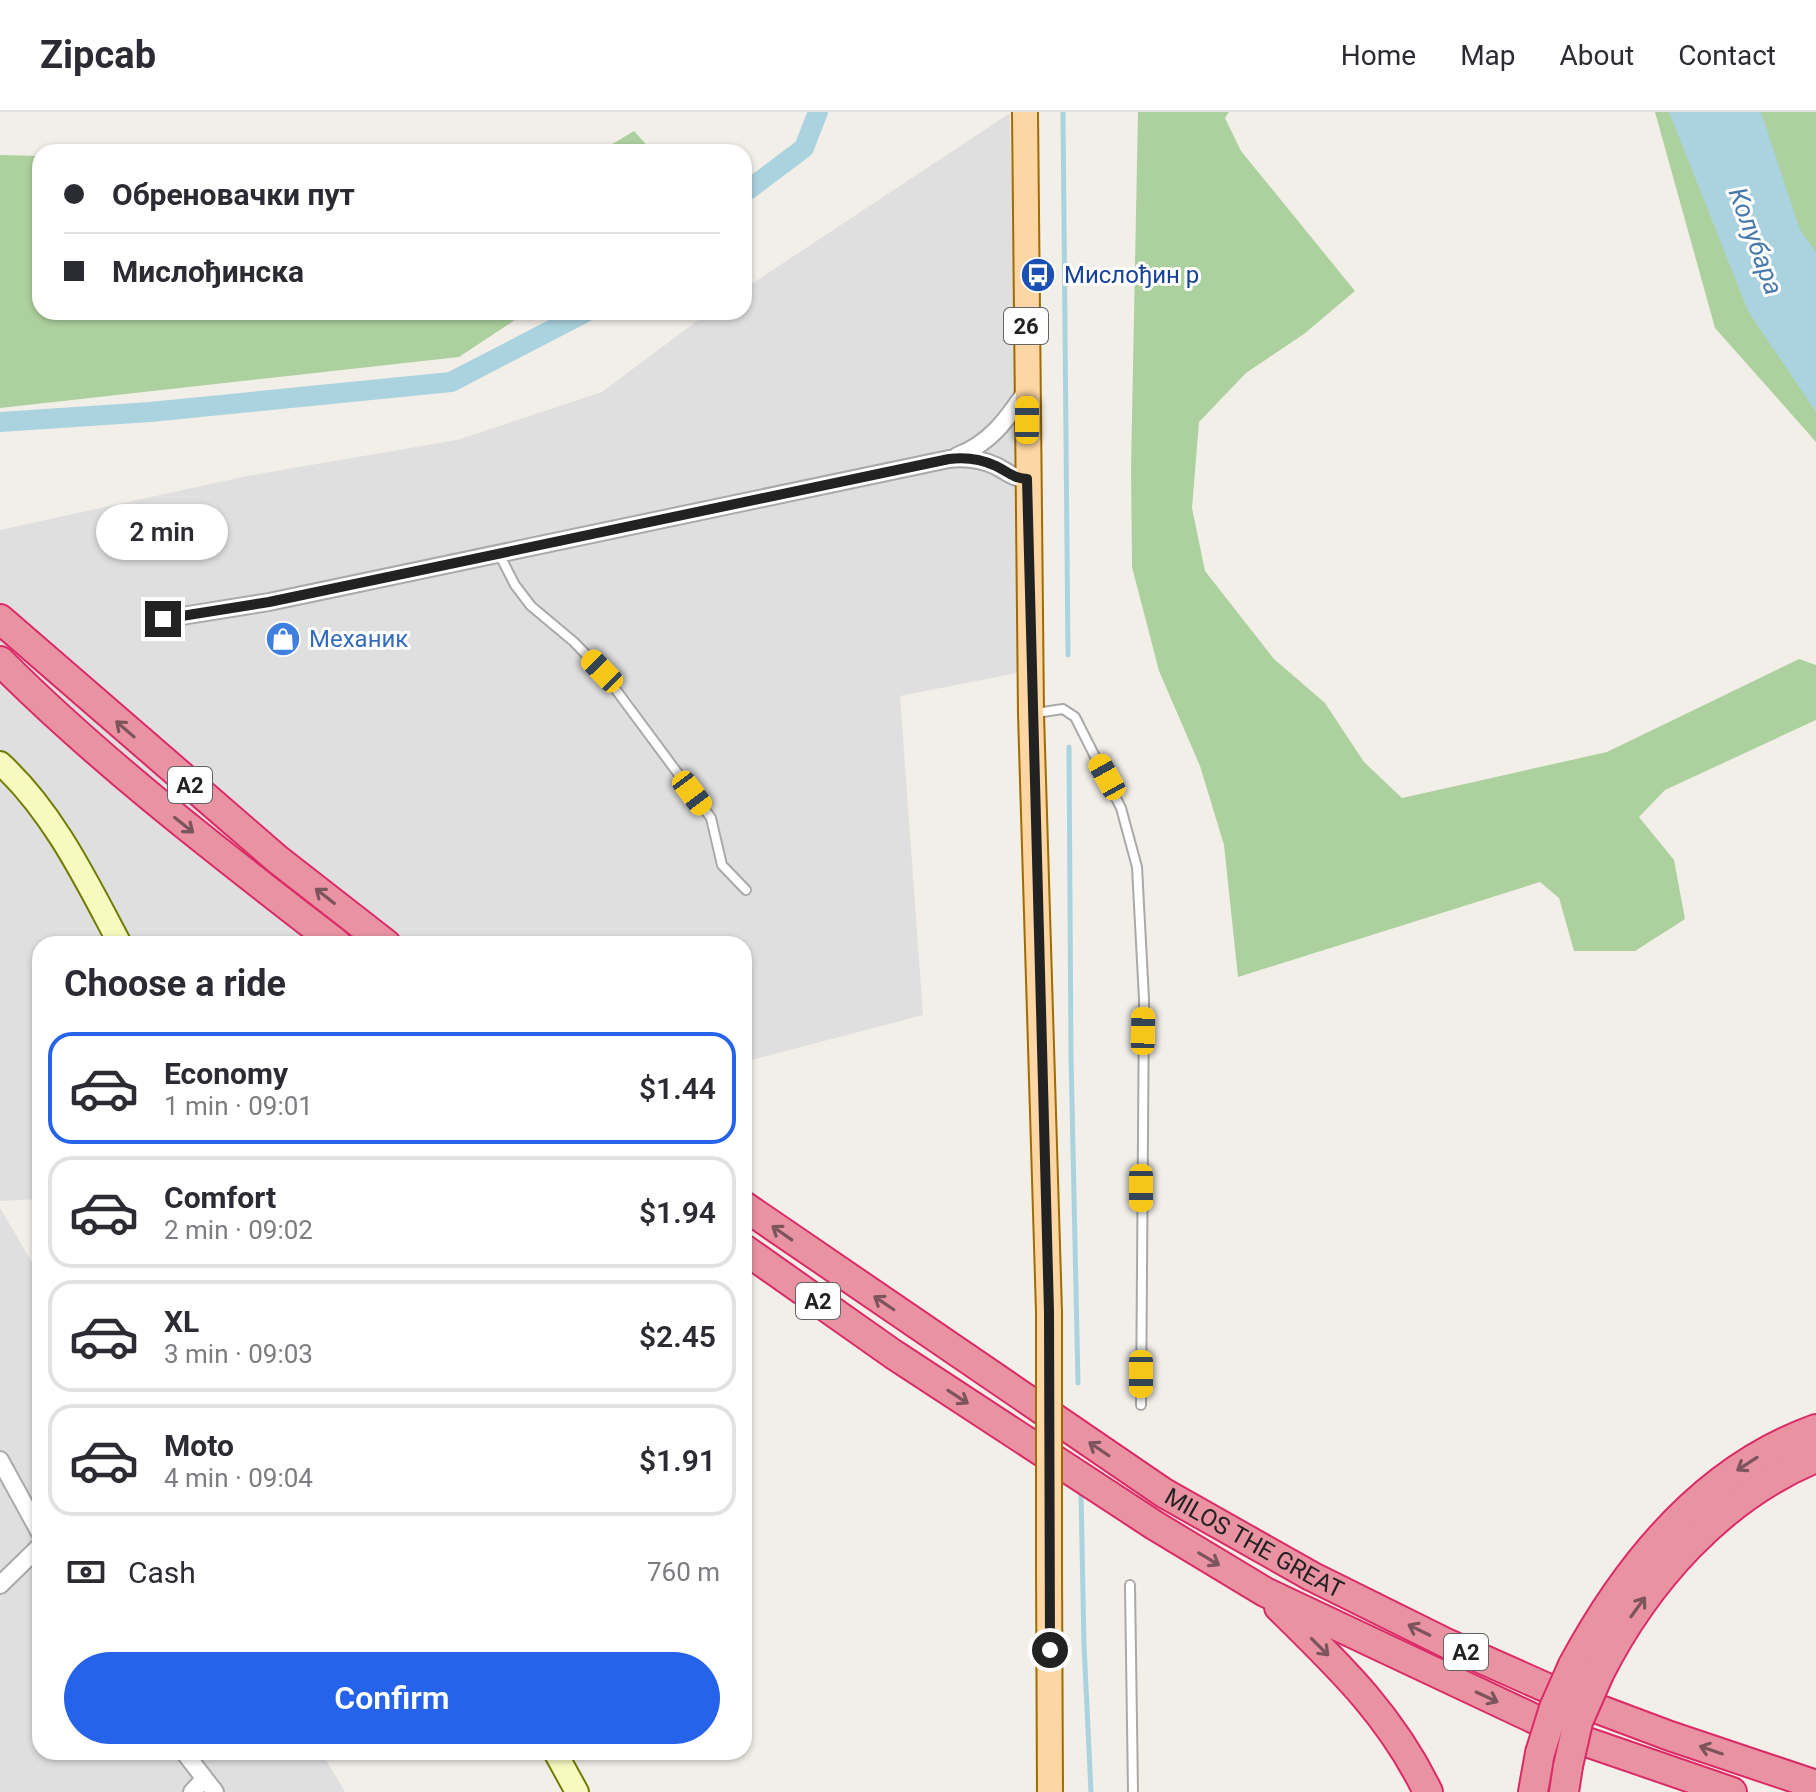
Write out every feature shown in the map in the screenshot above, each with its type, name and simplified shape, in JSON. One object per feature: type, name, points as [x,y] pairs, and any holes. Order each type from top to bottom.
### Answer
[{"type":"highway","name":"A2","points":[[0,619],[219,809],[376,936]]},
{"type":"highway","name":"A2","points":[[0,661],[36,698],[157,803],[327,936]]},
{"type":"highway","name":"MILOS THE GREAT","points":[[752,1211],[1164,1493],[1311,1576],[1444,1642],[1574,1700],[1816,1785]]},
{"type":"highway","name":"MILOS THE GREAT","points":[[752,1255],[906,1362],[1154,1525],[1265,1592],[1575,1738],[1732,1792]]},
{"type":"highway","points":[[1566,1779],[1595,1623],[1625,1579],[1678,1518],[1708,1491],[1774,1447],[1816,1429]]},
{"type":"highway","points":[[1533,1792],[1540,1753],[1554,1708],[1619,1635],[1642,1600],[1715,1522],[1759,1488],[1816,1458]]},
{"type":"highway","points":[[1265,1592],[1350,1677],[1383,1715],[1428,1792]]},
{"type":"main road","name":"26","points":[[1025,112],[1031,714],[1049,1312],[1050,1792]]},
{"type":"main road","points":[[0,763],[30,795],[55,831],[115,936]]},
{"type":"main road","points":[[559,1760],[577,1792]]},
{"type":"street","points":[[163,619],[269,602],[949,459],[995,434],[1027,390]]},
{"type":"street","points":[[949,459],[980,460],[1015,478],[1027,479]]},
{"type":"street","points":[[0,1460],[32,1518]]},
{"type":"street","points":[[0,1585],[32,1554]]},
{"type":"street","points":[[190,1760],[210,1785],[192,1792]]},
{"type":"lane","points":[[499,554],[515,585],[531,606],[574,642],[602,671],[711,818],[722,865],[746,890]]},
{"type":"lane","points":[[1031,714],[1063,709],[1075,717],[1121,808],[1137,867],[1144,999],[1141,1405]]},
{"type":"lane","points":[[1130,1585],[1133,1792]]},
{"type":"shaded area","points":[[1010,113],[1022,672],[900,696],[923,1015],[752,1060],[752,936],[32,936],[32,1199],[0,1201],[0,530],[247,476],[457,440],[602,392],[698,320],[752,320],[752,284]]},
{"type":"shaded area","points":[[0,1208],[32,1262],[32,1760],[326,1760],[345,1792],[0,1792]]},
{"type":"green space","points":[[1138,112],[1229,112],[1225,118],[1241,151],[1355,291],[1304,334],[1246,373],[1199,422],[1192,508],[1205,571],[1274,659],[1325,703],[1364,762],[1402,798],[1607,752],[1799,659],[1816,665],[1816,720],[1665,790],[1639,817],[1674,860],[1685,919],[1635,951],[1574,951],[1559,898],[1540,882],[1238,977],[1224,845],[1200,766],[1159,671],[1132,567]]},
{"type":"green space","points":[[1655,112],[1816,112],[1816,442],[1715,328]]},
{"type":"green space","points":[[634,131],[646,144],[612,144]]},
{"type":"green space","points":[[0,155],[32,156],[32,320],[515,320],[459,357],[0,408]]},
{"type":"water","name":"Колубара","points":[[1669,112],[1761,112],[1800,230],[1816,252],[1816,412],[1748,311]]},
{"type":"waterway","points":[[752,187],[804,148],[818,112]]},
{"type":"waterway","points":[[1063,112],[1068,655]]},
{"type":"waterway","points":[[0,422],[150,412],[451,382],[571,320]]},
{"type":"waterway","points":[[1069,747],[1078,1383]]},
{"type":"waterway","points":[[1081,1494],[1091,1792]]},
{"type":"place","name":"Мислођин р","points":[[1038,275]]},
{"type":"place","name":"Механик","points":[[283,639]]},
{"type":"route","points":[[163,619],[269,602],[949,459],[980,460],[1015,478],[1027,479],[1049,1312],[1050,1650]]}]
